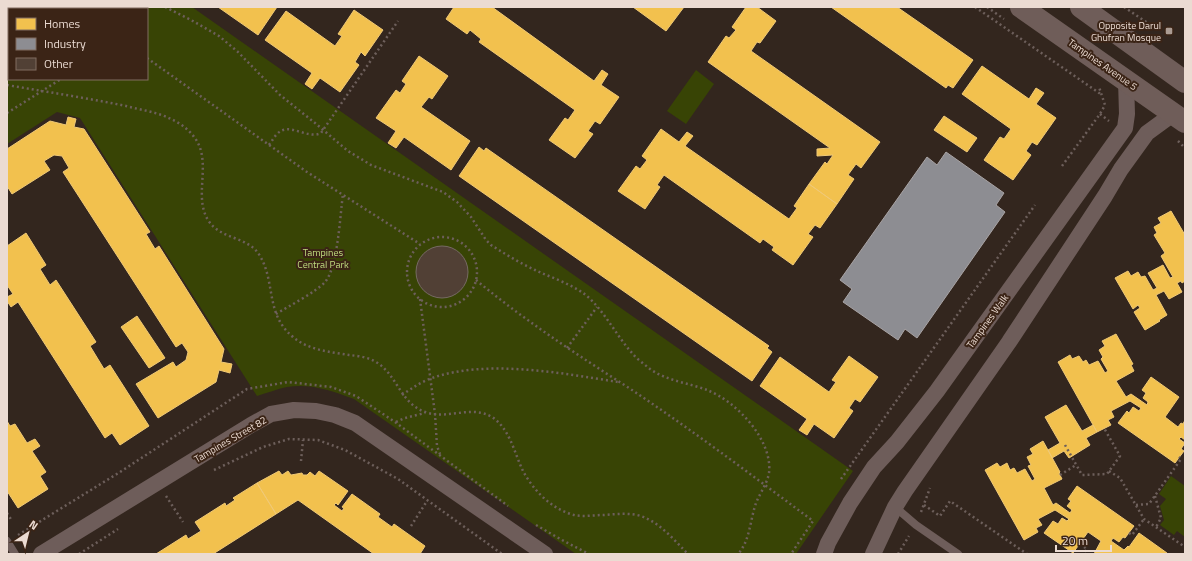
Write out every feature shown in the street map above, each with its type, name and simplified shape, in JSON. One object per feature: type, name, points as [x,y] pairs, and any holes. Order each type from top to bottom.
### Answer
[{"type":"main road","name":"Tampines Avenue 5","points":[[1020,7],[1179,118]]},
{"type":"main road","points":[[1081,7],[1179,78],[1177,102],[1179,118]]},
{"type":"street","name":"Tampines Walk","points":[[824,554],[828,543],[850,502],[874,467],[897,442],[937,391],[1125,128],[1127,114],[1126,80]]},
{"type":"street","points":[[873,554],[895,507],[1009,342],[1105,196],[1121,169],[1147,133],[1179,118]]},
{"type":"street","name":"Tampines Street 82","points":[[41,554],[251,425],[271,414],[294,410],[335,414],[355,423],[545,554]]},
{"type":"lane","points":[[895,507],[916,525],[958,554]]},
{"type":"lane","points":[[7,542],[15,554]]},
{"type":"path","points":[[165,7],[219,36],[238,52],[280,96],[348,151],[371,165],[443,192],[457,202],[491,245],[535,270],[573,287],[585,295],[597,307],[633,354],[652,370],[669,378],[708,390],[725,400],[740,412],[758,434],[767,452],[769,466],[767,480],[756,503],[745,542],[738,554]]},
{"type":"path","points":[[975,7],[1102,95],[1105,105],[1100,114],[1062,166]]},
{"type":"path","points":[[1124,7],[1154,28]]},
{"type":"path","points":[[269,144],[277,133],[282,130],[290,130],[312,136],[317,135],[323,130],[398,21]]},
{"type":"path","points":[[148,59],[307,172],[420,244]]},
{"type":"path","points":[[7,113],[60,80]]},
{"type":"path","points":[[7,85],[116,104],[159,114],[179,123],[187,129],[199,145],[202,154],[203,206],[207,218],[217,230],[246,243],[259,254],[264,264],[276,314],[282,327],[294,338],[308,346],[332,352],[360,356],[378,363],[387,370],[402,395],[413,405],[426,412],[435,414],[470,412],[483,414],[492,418],[508,435],[523,471],[533,486],[556,507],[568,514],[580,516],[638,515],[650,520],[662,528],[688,554]]},
{"type":"path","points":[[276,314],[319,287],[329,276],[334,264],[343,194]]},
{"type":"path","points":[[841,479],[1035,205]]},
{"type":"path","points":[[441,237],[452,239],[461,243],[470,252],[475,260],[477,270],[476,280],[469,294],[453,305],[441,307],[434,306],[420,299],[410,287],[407,270],[412,254],[420,244],[430,239],[441,237]]},
{"type":"path","points":[[476,280],[502,302],[691,432],[813,521],[791,554]]},
{"type":"path","points":[[420,299],[435,414],[437,446],[440,454]]},
{"type":"path","points":[[568,348],[597,307]]},
{"type":"path","points":[[402,395],[417,385],[430,379],[455,373],[485,369],[510,368],[620,383]]},
{"type":"path","points":[[395,422],[426,412]]},
{"type":"path","points":[[1065,445],[1082,474],[1107,474],[1120,456],[1104,428]]},
{"type":"path","points":[[213,470],[263,448],[288,439],[318,440],[345,450],[398,479],[502,554]]},
{"type":"path","points":[[7,542],[120,472],[168,440]]},
{"type":"path","points":[[301,461],[302,440]]},
{"type":"path","points":[[1136,505],[1150,504],[1154,496],[1181,459],[1179,457]]},
{"type":"path","points":[[1060,475],[1076,465]]},
{"type":"path","points":[[1109,471],[1120,478],[1144,518],[1185,547]]},
{"type":"path","points":[[157,482],[183,522]]},
{"type":"path","points":[[161,502],[174,493]]},
{"type":"path","points":[[1154,496],[1161,518],[1156,527]]},
{"type":"path","points":[[411,526],[427,501]]},
{"type":"path","points":[[924,505],[940,516],[950,501],[1027,554]]},
{"type":"path","points":[[7,513],[12,521]]},
{"type":"path","points":[[1129,533],[1132,535],[1144,518]]},
{"type":"path","points":[[79,554],[123,526]]},
{"type":"path","points":[[1080,544],[1087,549],[1083,554]]},
{"type":"green space","name":"Tampines Central Park","points":[[7,7],[192,7],[853,471],[796,554],[576,554],[354,399],[330,391],[304,386],[287,387],[257,396],[80,118],[57,112],[7,144]]},
{"type":"green space","points":[[696,70],[714,84],[686,124],[667,111]]},
{"type":"green space","points":[[1171,476],[1185,486],[1185,537],[1177,531],[1174,535],[1160,525],[1164,520],[1160,506],[1166,499],[1159,494]]},
{"type":"building: Homes","points":[[218,7],[277,7],[258,35]]},
{"type":"building: Homes","points":[[454,7],[492,7],[594,81],[602,70],[608,74],[601,85],[619,97],[600,124],[595,121],[588,131],[593,134],[575,158],[549,140],[565,118],[568,120],[575,110],[479,42],[481,39],[470,30],[467,34],[446,19]]},
{"type":"building: Homes","points":[[633,7],[684,7],[666,31]]},
{"type":"building: Homes","points":[[746,7],[757,7],[776,21],[760,43],[757,42],[751,51],[880,142],[861,168],[856,164],[848,175],[854,179],[837,204],[809,184],[825,162],[827,164],[833,155],[817,156],[817,149],[830,148],[708,62],[726,36],[729,38],[736,30],[732,27]]},
{"type":"building: Homes","points":[[831,7],[897,7],[973,60],[953,88],[948,85],[946,88]]},
{"type":"building: Homes","points":[[354,10],[383,30],[365,56],[361,52],[355,62],[359,65],[340,92],[320,78],[312,89],[305,84],[312,73],[265,40],[286,11],[335,46],[342,36],[338,34]]},
{"type":"building: Homes","points":[[419,56],[448,76],[432,99],[429,97],[421,107],[470,141],[451,170],[404,137],[396,148],[388,143],[396,131],[376,118],[396,90],[400,93],[406,84],[402,81]]},
{"type":"building: Homes","points":[[982,66],[1029,99],[1036,88],[1044,93],[1036,104],[1056,118],[1037,145],[1032,142],[1026,151],[1031,155],[1013,180],[984,160],[1000,137],[1004,139],[1011,129],[962,94]]},
{"type":"building: Homes","points":[[944,116],[977,138],[967,152],[934,130]]},
{"type":"building: Homes","points":[[68,117],[76,119],[74,127],[84,129],[150,232],[146,234],[155,249],[159,246],[224,349],[221,362],[232,364],[230,373],[219,370],[216,382],[158,418],[136,384],[173,362],[176,367],[186,360],[188,352],[182,343],[176,347],[63,172],[69,168],[62,156],[54,155],[44,161],[50,170],[12,194],[7,186],[7,149],[50,121],[66,125]]},
{"type":"building: Homes","points":[[661,129],[679,142],[687,132],[693,136],[685,146],[789,219],[797,208],[794,206],[809,184],[837,204],[820,228],[815,225],[808,234],[813,237],[793,265],[772,250],[774,247],[763,239],[760,243],[664,175],[657,185],[660,187],[645,209],[618,191],[636,166],[640,169],[647,160],[642,156]]},
{"type":"building: Homes","points":[[479,147],[484,151],[486,148],[769,346],[767,348],[772,352],[752,381],[459,176]]},
{"type":"building: Homes","points":[[1171,211],[1185,235],[1185,281],[1182,283],[1181,281],[1177,283],[1182,292],[1169,299],[1164,291],[1156,295],[1167,315],[1145,330],[1134,312],[1140,308],[1138,305],[1133,309],[1115,278],[1128,271],[1131,276],[1138,272],[1141,277],[1145,276],[1153,290],[1157,288],[1148,273],[1163,265],[1170,278],[1173,277],[1161,256],[1165,253],[1154,235],[1157,233],[1154,227],[1161,223],[1158,218]]},
{"type":"building: Homes","points":[[26,233],[46,265],[40,269],[50,285],[56,280],[96,342],[90,346],[104,369],[110,365],[149,426],[120,445],[112,433],[105,438],[18,302],[11,307],[7,301],[7,297],[13,294],[7,285],[7,246]]},
{"type":"building: Homes","points":[[137,316],[165,358],[149,368],[121,327]]},
{"type":"building: Homes","points":[[1116,334],[1133,364],[1131,365],[1134,371],[1116,381],[1126,397],[1131,394],[1147,405],[1148,402],[1143,398],[1146,393],[1142,390],[1151,377],[1179,397],[1165,417],[1178,427],[1181,423],[1183,424],[1185,420],[1185,440],[1181,437],[1179,439],[1185,443],[1181,449],[1184,451],[1175,463],[1118,423],[1127,411],[1129,413],[1133,407],[1139,411],[1141,408],[1130,401],[1111,411],[1114,417],[1108,420],[1111,425],[1097,432],[1058,362],[1070,355],[1072,359],[1079,356],[1083,362],[1086,360],[1089,365],[1098,361],[1105,373],[1108,371],[1101,359],[1103,357],[1099,350],[1105,346],[1102,341]]},
{"type":"building: Homes","points":[[849,356],[878,377],[860,402],[855,399],[849,408],[853,411],[834,438],[814,424],[807,435],[799,430],[807,419],[760,386],[780,357],[829,392],[836,382],[832,380]]},
{"type":"building: Homes","points":[[1066,405],[1082,431],[1093,425],[1097,432],[1086,438],[1090,445],[1069,458],[1064,451],[1052,458],[1048,450],[1060,443],[1045,417]]},
{"type":"building: Homes","points":[[7,421],[10,426],[15,424],[27,443],[35,439],[40,446],[32,451],[46,472],[40,476],[48,489],[18,508],[7,491]]},
{"type":"building: Homes","points":[[1043,441],[1060,472],[1059,473],[1062,479],[1044,488],[1053,505],[1056,503],[1070,513],[1072,510],[1067,506],[1071,501],[1068,499],[1077,486],[1134,526],[1125,538],[1123,537],[1119,542],[1113,538],[1111,541],[1124,550],[1128,546],[1129,547],[1139,533],[1167,553],[1094,554],[1101,541],[1088,532],[1073,553],[1044,533],[1053,521],[1058,524],[1062,518],[1067,521],[1069,519],[1055,510],[1038,519],[1042,525],[1036,528],[1038,532],[1024,540],[985,470],[997,463],[1000,467],[1007,463],[1010,470],[1014,468],[1017,473],[1025,469],[1032,481],[1035,479],[1028,466],[1031,465],[1027,457],[1033,454],[1030,449]]},
{"type":"building: Homes","points":[[279,471],[282,475],[288,471],[291,475],[302,473],[303,475],[307,475],[310,472],[315,476],[319,471],[348,491],[338,505],[336,503],[334,505],[342,511],[344,508],[342,507],[352,494],[380,514],[378,517],[392,527],[394,524],[425,546],[420,554],[374,554],[298,500],[276,514],[257,483]]},
{"type":"building: Homes","points":[[257,483],[276,514],[213,554],[156,554],[186,535],[188,539],[201,531],[195,522],[225,503],[226,506],[235,500],[233,498]]},
{"type":"building: Industry","points":[[946,152],[1004,193],[996,205],[1005,212],[917,338],[905,329],[898,340],[843,302],[852,289],[840,280],[927,157],[937,165]]},
{"type":"building: Other","points":[[437,246],[447,246],[456,250],[464,258],[468,267],[468,277],[464,286],[456,294],[447,298],[437,298],[428,294],[420,286],[416,277],[416,267],[420,258],[428,250]]},
{"type":"place","name":"Opposite Darul Ghufran Mosque","points":[[1169,31]]}]
